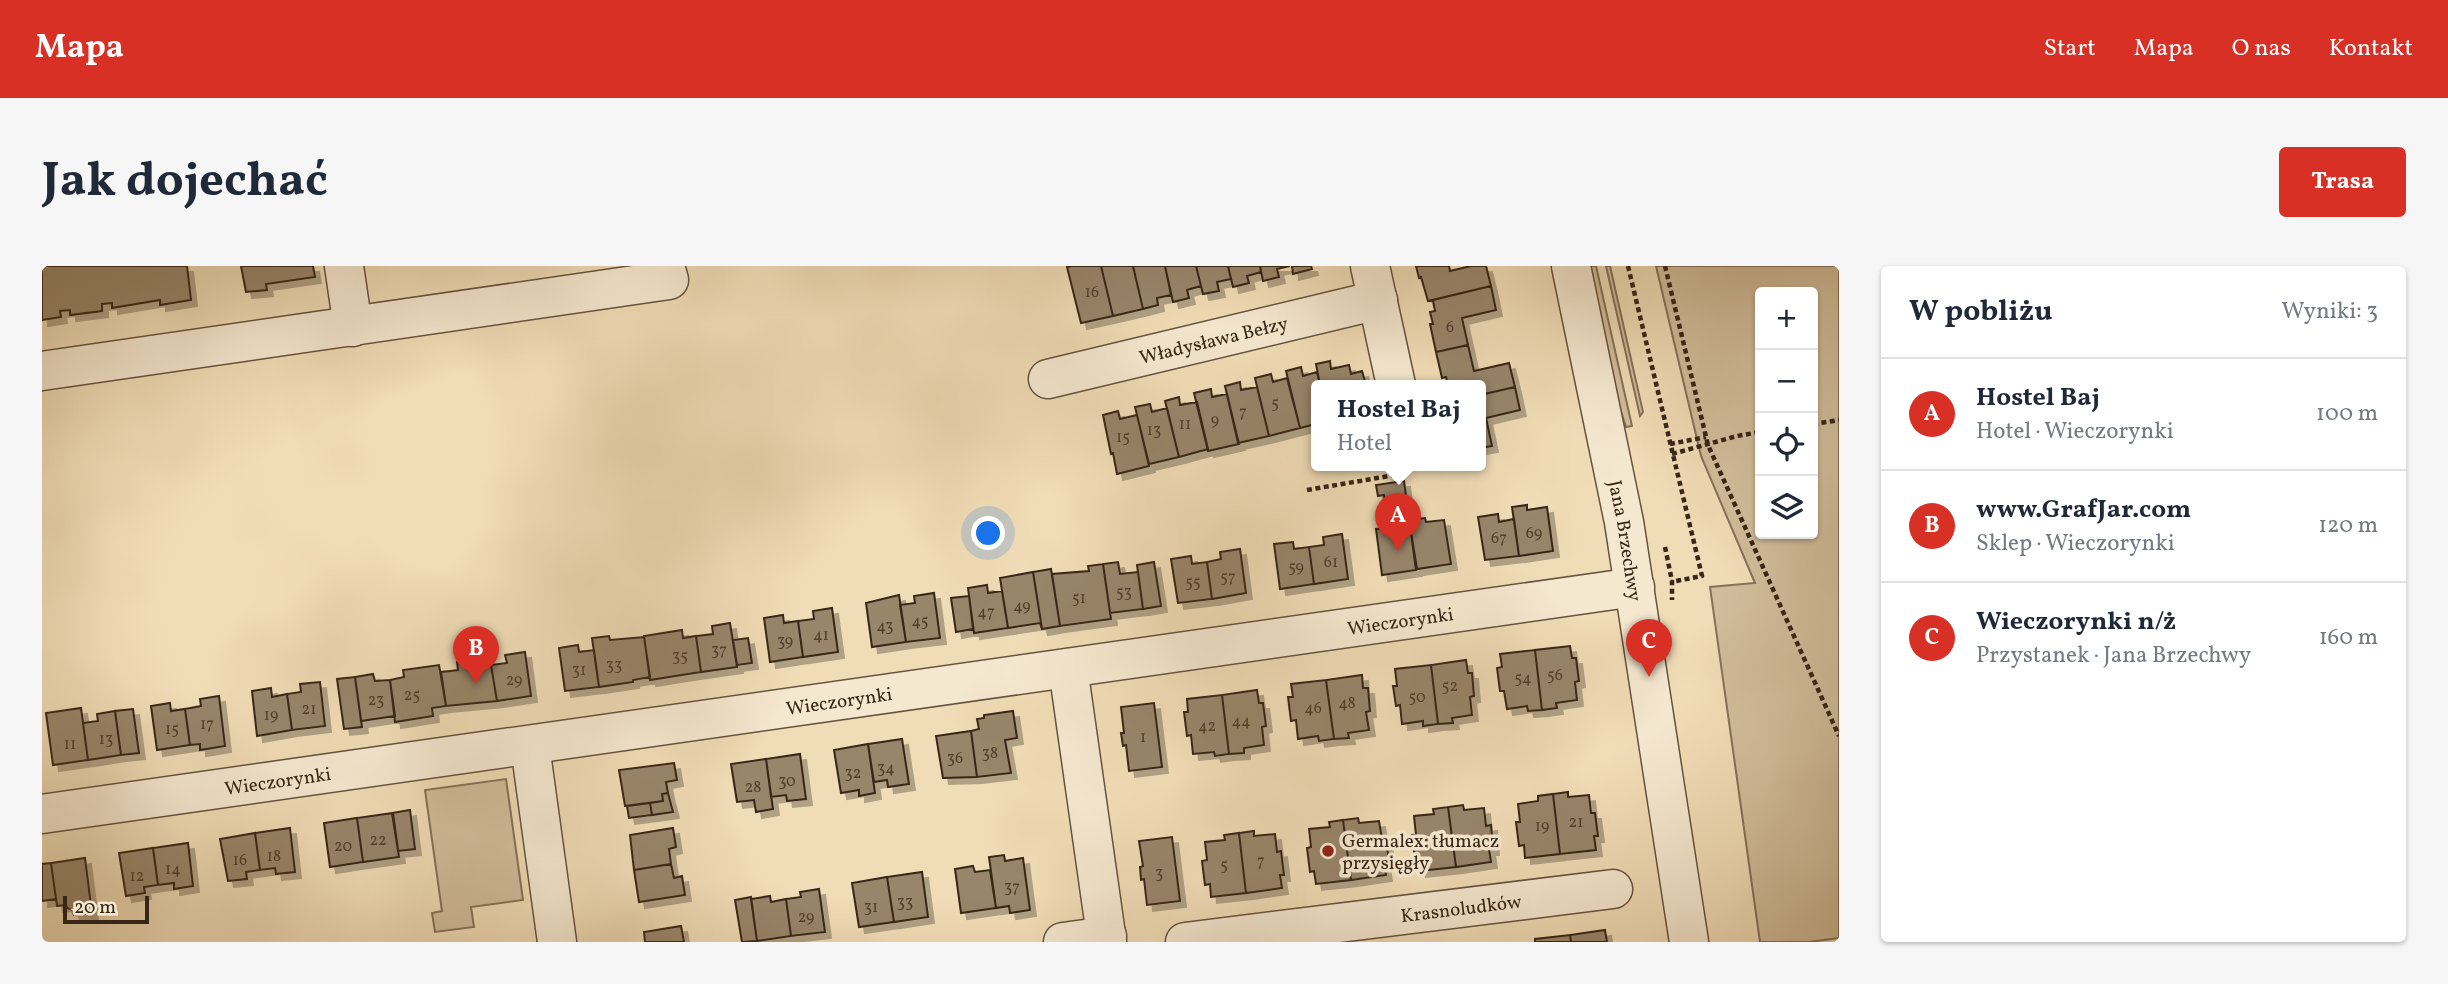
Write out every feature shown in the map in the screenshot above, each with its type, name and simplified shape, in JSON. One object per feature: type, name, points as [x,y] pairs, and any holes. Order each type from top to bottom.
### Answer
[{"type":"street","points":[[344,266],[353,327]]},
{"type":"street","points":[[42,371],[669,280],[665,266]]},
{"type":"street","name":"Jana Brzechwy","points":[[1571,266],[1610,445],[1635,587],[1689,942]]},
{"type":"street","points":[[1374,283],[1395,380]]},
{"type":"street","name":"Władysława Bełzy","points":[[1048,379],[1374,283]]},
{"type":"street","name":"Wieczorynki","points":[[42,814],[1635,587]]},
{"type":"street","points":[[1063,942],[1107,939],[1068,668]]},
{"type":"street","points":[[530,746],[558,942]]},
{"type":"street","name":"Krasnoludków","points":[[1185,942],[1613,889]]},
{"type":"path","points":[[1628,266],[1702,576],[1635,587]]},
{"type":"path","points":[[1665,266],[1708,445],[1839,736]]},
{"type":"path","points":[[1818,423],[1839,420]]},
{"type":"path","points":[[1672,454],[1755,433]]},
{"type":"path","points":[[1670,444],[1706,437]]},
{"type":"path","points":[[1307,490],[1401,474],[1402,471]]},
{"type":"shaded area","points":[[1586,266],[1596,266],[1632,426],[1626,427],[1616,396]]},
{"type":"shaded area","points":[[1606,266],[1610,266],[1643,412],[1640,416]]},
{"type":"shaded area","points":[[1656,266],[1839,266],[1839,938],[1809,942],[1760,942],[1710,587],[1755,583],[1701,456]]},
{"type":"shaded area","points":[[506,779],[523,900],[471,907],[474,927],[435,932],[432,913],[442,911],[425,790]]},
{"type":"building","points":[[42,266],[187,266],[191,300],[160,305],[160,300],[112,308],[112,303],[102,304],[102,311],[70,315],[70,310],[60,311],[61,317],[42,320]]},
{"type":"building","points":[[241,266],[313,266],[315,277],[266,284],[267,290],[246,292]]},
{"type":"building","points":[[1101,266],[1113,316],[1081,323],[1067,267]]},
{"type":"building","points":[[1101,266],[1133,266],[1143,309],[1113,316]]},
{"type":"building","points":[[1133,266],[1165,266],[1171,295],[1157,298],[1158,305],[1143,309]]},
{"type":"building","points":[[1165,266],[1196,266],[1201,286],[1187,290],[1189,298],[1173,302]]},
{"type":"building","points":[[1196,266],[1228,266],[1231,279],[1217,282],[1219,291],[1203,294]]},
{"type":"building","points":[[1228,266],[1260,266],[1261,272],[1247,276],[1249,283],[1233,287]]},
{"type":"building","points":[[1260,266],[1290,266],[1277,269],[1279,277],[1263,281]]},
{"type":"building","points":[[1292,266],[1311,266],[1312,269],[1293,274]]},
{"type":"building","points":[[1416,266],[1449,266],[1450,271],[1486,266],[1491,286],[1428,301]]},
{"type":"building","points":[[1491,286],[1496,310],[1462,318],[1468,345],[1436,352],[1430,324],[1433,324],[1430,312],[1435,311],[1433,300]]},
{"type":"building","points":[[1468,345],[1474,371],[1509,363],[1515,387],[1486,394],[1486,380],[1442,378],[1436,352]]},
{"type":"building","points":[[1330,361],[1331,369],[1349,365],[1351,374],[1362,371],[1365,380],[1319,380],[1316,364]]},
{"type":"building","points":[[1301,367],[1303,376],[1317,372],[1319,380],[1311,380],[1311,425],[1300,428],[1286,371]]},
{"type":"building","points":[[1271,374],[1273,382],[1287,378],[1300,428],[1269,436],[1255,378]]},
{"type":"building","points":[[1240,382],[1241,390],[1257,387],[1269,436],[1238,443],[1225,386]]},
{"type":"building","points":[[1515,387],[1520,410],[1486,418],[1486,394]]},
{"type":"building","points":[[1211,389],[1212,397],[1227,394],[1239,444],[1208,451],[1194,393]]},
{"type":"building","points":[[1179,397],[1180,405],[1197,402],[1208,449],[1179,457],[1165,401]]},
{"type":"building","points":[[1150,404],[1152,412],[1167,408],[1179,457],[1149,464],[1135,407]]},
{"type":"building","points":[[1118,411],[1120,419],[1137,415],[1149,466],[1117,474],[1103,415]]},
{"type":"building","points":[[1486,418],[1492,446],[1486,447]]},
{"type":"building","points":[[1404,481],[1416,570],[1382,575],[1376,529],[1388,528],[1384,495],[1378,496],[1376,485]]},
{"type":"building","points":[[1527,505],[1527,510],[1547,507],[1553,551],[1519,556],[1512,507]]},
{"type":"building","points":[[1498,514],[1499,522],[1514,519],[1519,556],[1485,560],[1478,517]]},
{"type":"building","points":[[1425,518],[1426,522],[1444,520],[1451,564],[1417,569],[1409,520]]},
{"type":"building","points":[[1342,534],[1348,579],[1314,584],[1309,547],[1324,545],[1323,537]]},
{"type":"building","points":[[1293,542],[1294,549],[1309,547],[1314,584],[1280,589],[1274,544]]},
{"type":"building","points":[[1240,549],[1246,593],[1212,599],[1207,562],[1221,559],[1220,552]]},
{"type":"building","points":[[1191,556],[1192,564],[1207,562],[1212,599],[1178,603],[1171,559]]},
{"type":"building","points":[[1118,562],[1120,574],[1138,572],[1143,609],[1110,613],[1103,564]]},
{"type":"building","points":[[1154,562],[1161,606],[1143,609],[1137,565]]},
{"type":"building","points":[[1103,564],[1111,619],[1060,626],[1052,574],[1089,571],[1088,566]]},
{"type":"building","points":[[1051,569],[1060,626],[1042,629],[1033,572]]},
{"type":"building","points":[[1033,572],[1042,629],[1040,623],[1008,628],[1000,578]]},
{"type":"building","points":[[987,585],[988,593],[1002,591],[1008,628],[974,633],[968,588]]},
{"type":"building","points":[[934,593],[940,638],[906,642],[900,605],[915,603],[914,596]]},
{"type":"building","points":[[899,595],[906,642],[872,647],[866,603]]},
{"type":"building","points":[[969,596],[973,629],[956,632],[951,598]]},
{"type":"building","points":[[832,608],[838,652],[803,657],[798,621],[814,619],[813,611]]},
{"type":"building","points":[[783,615],[784,623],[798,621],[803,657],[770,662],[764,618]]},
{"type":"building","points":[[730,623],[737,667],[701,672],[696,636],[713,634],[712,626]]},
{"type":"building","points":[[682,630],[683,638],[696,636],[701,672],[650,680],[644,636]]},
{"type":"building","points":[[609,636],[610,640],[644,637],[650,677],[599,687],[592,638]]},
{"type":"building","points":[[748,638],[752,663],[737,665],[733,640]]},
{"type":"building","points":[[578,645],[579,652],[594,650],[599,687],[565,691],[559,648]]},
{"type":"building","points":[[1570,646],[1572,658],[1576,658],[1579,681],[1575,682],[1577,700],[1556,703],[1557,708],[1542,710],[1535,650]]},
{"type":"building","points":[[1535,650],[1542,710],[1528,711],[1527,706],[1507,709],[1504,691],[1500,691],[1497,668],[1502,667],[1500,654]]},
{"type":"building","points":[[525,652],[531,696],[497,701],[491,665],[507,663],[505,655]]},
{"type":"building","points":[[475,659],[477,667],[491,665],[497,701],[446,706],[441,672],[458,670],[457,662]]},
{"type":"building","points":[[1466,660],[1468,673],[1472,673],[1472,715],[1452,718],[1453,723],[1438,724],[1431,665]]},
{"type":"building","points":[[439,665],[446,706],[432,708],[433,716],[395,722],[390,680],[404,677],[403,670]]},
{"type":"building","points":[[1431,665],[1438,724],[1423,726],[1423,721],[1402,724],[1400,705],[1396,706],[1393,686],[1397,686],[1395,669]]},
{"type":"building","points":[[373,674],[375,681],[390,680],[395,716],[361,721],[355,677]]},
{"type":"building","points":[[1362,675],[1363,688],[1368,688],[1370,711],[1366,712],[1369,730],[1348,733],[1349,738],[1334,739],[1326,680]]},
{"type":"building","points":[[355,677],[362,727],[344,729],[337,679]]},
{"type":"building","points":[[1326,680],[1334,739],[1319,741],[1318,736],[1298,739],[1296,720],[1291,721],[1288,697],[1293,697],[1291,684]]},
{"type":"building","points":[[320,682],[325,726],[292,730],[287,694],[301,692],[300,684]]},
{"type":"building","points":[[271,688],[272,697],[287,694],[292,730],[257,736],[252,691]]},
{"type":"building","points":[[1257,690],[1259,703],[1263,703],[1266,726],[1262,727],[1264,745],[1244,748],[1244,753],[1229,754],[1222,695]]},
{"type":"building","points":[[1222,695],[1229,754],[1193,754],[1184,712],[1188,712],[1187,699]]},
{"type":"building","points":[[219,696],[225,746],[200,750],[200,744],[190,745],[185,709],[201,706],[200,699]]},
{"type":"building","points":[[170,703],[171,711],[185,709],[190,745],[157,750],[151,706]]},
{"type":"building","points":[[1154,703],[1162,767],[1129,771],[1126,745],[1123,746],[1121,733],[1124,733],[1121,707]]},
{"type":"building","points":[[81,708],[88,760],[53,765],[46,713]]},
{"type":"building","points":[[133,709],[139,753],[121,755],[115,711]]},
{"type":"building","points":[[115,711],[121,755],[88,760],[83,723],[98,721],[97,714]]},
{"type":"building","points":[[1013,711],[1017,738],[1005,740],[1011,773],[977,777],[971,731],[979,729],[977,719],[984,718],[984,715]]},
{"type":"building","points":[[971,731],[977,777],[943,778],[936,736]]},
{"type":"building","points":[[902,739],[909,784],[888,787],[887,780],[874,782],[868,744]]},
{"type":"building","points":[[868,744],[875,793],[859,796],[859,790],[841,793],[834,750]]},
{"type":"building","points":[[800,754],[806,799],[787,801],[786,795],[771,797],[766,759]]},
{"type":"building","points":[[766,759],[773,809],[756,812],[754,800],[737,802],[731,764]]},
{"type":"building","points":[[674,763],[677,780],[666,782],[668,793],[662,794],[663,801],[625,806],[619,770]]},
{"type":"building","points":[[1568,792],[1568,797],[1589,795],[1598,836],[1594,836],[1596,850],[1560,854],[1553,794]]},
{"type":"building","points":[[668,793],[673,812],[652,815],[650,803],[663,801],[662,794]]},
{"type":"building","points":[[1553,794],[1560,854],[1525,858],[1524,845],[1519,846],[1516,822],[1520,822],[1518,804],[1538,801],[1538,796]]},
{"type":"building","points":[[650,803],[652,815],[629,818],[627,806]]},
{"type":"building","points":[[1463,805],[1464,810],[1484,808],[1486,826],[1491,825],[1491,862],[1456,867],[1448,807]]},
{"type":"building","points":[[1448,807],[1456,867],[1420,871],[1419,858],[1415,859],[1412,835],[1416,835],[1414,816],[1434,814],[1433,809]]},
{"type":"building","points":[[410,810],[415,849],[398,851],[392,813]]},
{"type":"building","points":[[393,813],[399,857],[363,862],[357,818]]},
{"type":"building","points":[[357,818],[363,862],[330,867],[324,823]]},
{"type":"building","points":[[1358,818],[1359,823],[1379,821],[1382,839],[1386,838],[1389,862],[1384,863],[1386,875],[1351,880],[1343,820]]},
{"type":"building","points":[[1343,820],[1351,880],[1316,884],[1314,871],[1310,872],[1307,848],[1311,847],[1309,829],[1330,827],[1329,822]]},
{"type":"building","points":[[290,828],[295,872],[276,874],[275,868],[260,870],[255,833]]},
{"type":"building","points":[[673,828],[676,847],[669,849],[671,864],[634,870],[630,835]]},
{"type":"building","points":[[1254,831],[1254,836],[1275,834],[1277,852],[1281,851],[1284,875],[1280,875],[1282,888],[1246,893],[1239,833]]},
{"type":"building","points":[[255,833],[260,870],[246,872],[247,879],[228,881],[220,839]]},
{"type":"building","points":[[1239,833],[1246,893],[1211,897],[1210,884],[1205,885],[1202,861],[1207,860],[1205,842],[1225,840],[1224,835]]},
{"type":"building","points":[[1172,837],[1180,901],[1147,905],[1144,879],[1141,880],[1140,867],[1143,866],[1139,841]]},
{"type":"building","points":[[188,843],[193,886],[174,889],[174,883],[158,885],[153,848]]},
{"type":"building","points":[[153,848],[158,885],[144,887],[145,893],[126,896],[119,853]]},
{"type":"building","points":[[1004,855],[1005,861],[1023,858],[1030,910],[1010,913],[1009,906],[996,908],[989,857]]},
{"type":"building","points":[[85,858],[92,913],[74,915],[73,910],[66,905],[57,906],[51,863]]},
{"type":"building","points":[[51,863],[56,899],[42,901],[42,864]]},
{"type":"building","points":[[671,864],[674,878],[682,876],[685,895],[639,902],[634,870]]},
{"type":"building","points":[[973,866],[975,872],[990,870],[996,908],[961,913],[955,869]]},
{"type":"building","points":[[922,872],[928,917],[894,922],[887,877]]},
{"type":"building","points":[[887,877],[894,922],[859,927],[852,883]]},
{"type":"building","points":[[819,889],[825,932],[791,936],[786,899],[801,897],[800,892]]},
{"type":"building","points":[[770,896],[771,902],[786,899],[791,936],[757,941],[751,899]]},
{"type":"building","points":[[751,897],[757,941],[742,942],[735,900]]},
{"type":"building","points":[[681,926],[684,942],[645,942],[644,932]]},
{"type":"building","points":[[1605,930],[1607,942],[1571,942],[1570,935]]},
{"type":"building","points":[[1570,935],[1571,942],[1535,942],[1535,939]]},
{"type":"place","name":"Hostel Baj","points":[[1398,551]]},
{"type":"place","name":"Wieczorynki n/ż","points":[[1649,677]]},
{"type":"place","name":"www.GrafJar.com","points":[[476,684]]},
{"type":"place","name":"Germalex: tłumacz przysięgły","points":[[1328,851]]}]
